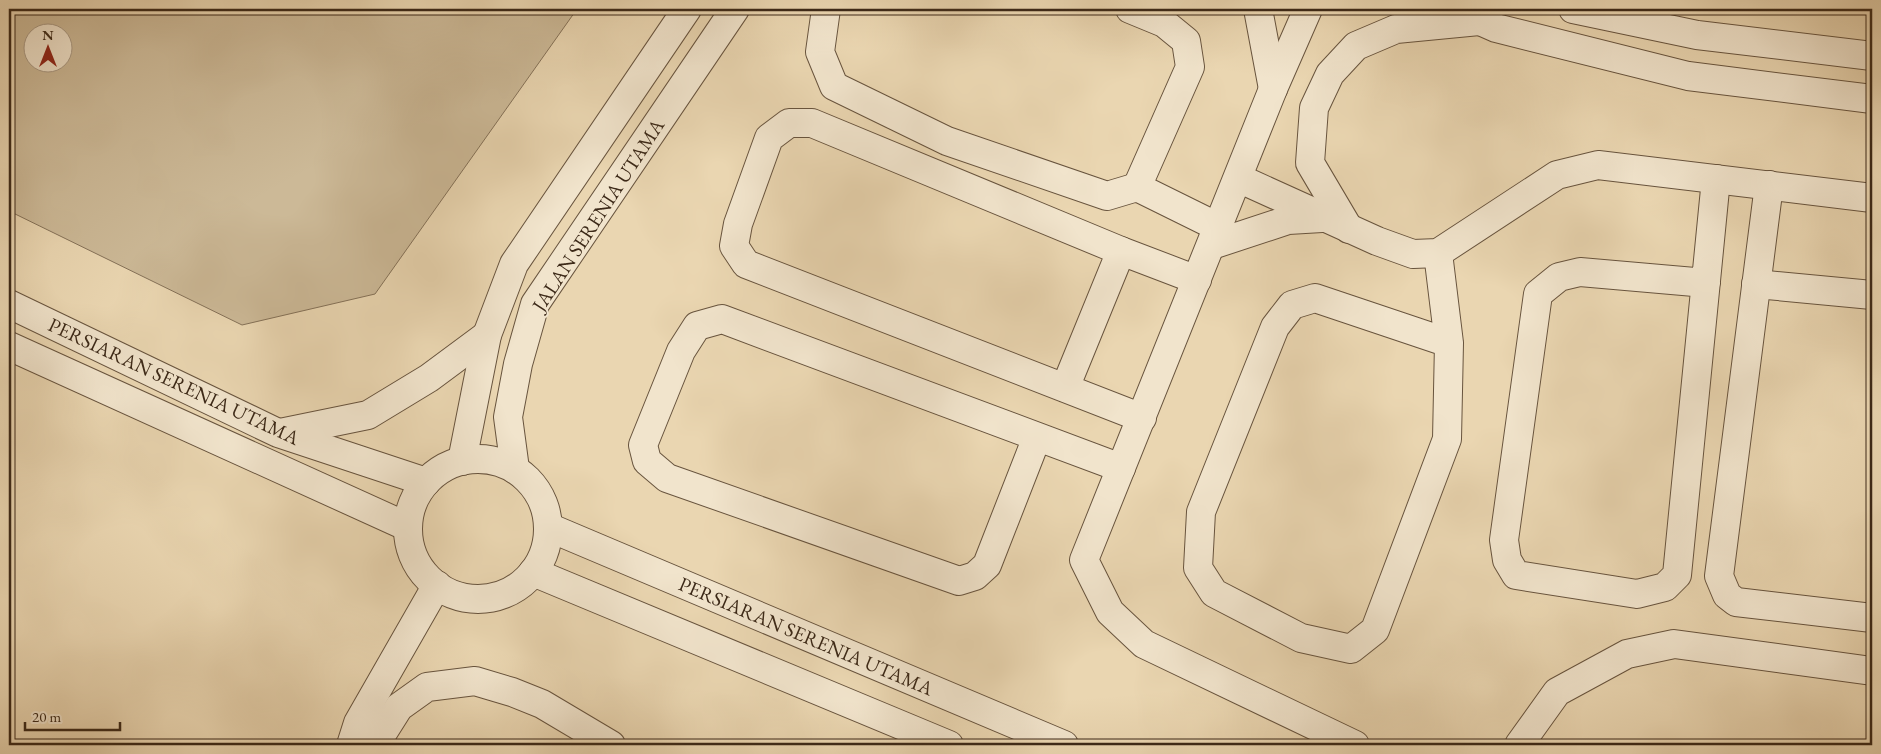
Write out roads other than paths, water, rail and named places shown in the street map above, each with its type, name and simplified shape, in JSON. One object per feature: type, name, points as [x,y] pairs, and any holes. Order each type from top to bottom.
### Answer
[{"type":"street","name":"JALAN SERENIA UTAMA","points":[[462,461],[488,335],[514,264],[687,9]]},
{"type":"street","name":"JALAN SERENIA UTAMA","points":[[514,469],[508,418],[518,364],[535,304],[735,9]]},
{"type":"street","points":[[826,9],[820,52],[834,86],[946,141],[1107,196],[1137,186],[1190,67],[1186,41],[1164,23],[1130,9]]},
{"type":"street","points":[[1258,9],[1273,88]]},
{"type":"street","points":[[1308,9],[1273,88],[1084,560],[1110,612],[1144,644],[1355,745]]},
{"type":"street","points":[[1453,9],[1496,28],[1688,76],[1872,99]]},
{"type":"street","points":[[1573,9],[1697,35],[1872,56]]},
{"type":"street","points":[[1337,223],[1310,163],[1314,108],[1330,74],[1356,46],[1396,30],[1481,21]]},
{"type":"street","points":[[1142,418],[746,264],[734,246],[738,224],[770,138],[788,123],[812,123],[1121,251],[1197,280]]},
{"type":"street","points":[[1238,178],[1378,241],[1413,254],[1438,253],[1557,176],[1598,165],[1872,198]]},
{"type":"street","points":[[1706,283],[1580,272],[1559,277],[1538,294],[1504,540],[1507,560],[1516,574],[1637,594],[1665,587],[1678,574],[1706,283],[1716,179]]},
{"type":"street","points":[[1137,186],[1215,236],[1288,220],[1337,223]]},
{"type":"street","points":[[1769,186],[1719,576],[1727,595],[1736,602],[1872,618]]},
{"type":"street","points":[[1065,388],[1121,251]]},
{"type":"street","points":[[1438,253],[1449,343],[1447,438],[1375,630],[1352,649],[1301,638],[1214,593],[1198,568],[1201,512],[1275,327],[1292,305],[1315,298],[1449,343]]},
{"type":"street","points":[[1756,284],[1872,295]]},
{"type":"street","name":"PERSIARAN SERENIA UTAMA","points":[[9,304],[278,433],[426,482]]},
{"type":"street","points":[[1037,437],[987,564],[975,576],[959,581],[667,478],[646,461],[643,445],[682,350],[697,326],[722,319],[1121,468]]},
{"type":"street","points":[[278,433],[368,415],[429,378],[488,335]]},
{"type":"street","name":"PERSIARAN SERENIA UTAMA","points":[[9,346],[408,527]]},
{"type":"street","points":[[489,460],[514,469],[528,480],[539,494],[546,510],[547,544],[542,559],[533,572],[517,587],[498,596],[476,599],[455,595],[437,585],[421,569],[411,549],[408,527],[414,503],[426,482],[442,469],[462,461],[489,460]]},
{"type":"street","name":"PERSIARAN SERENIA UTAMA","points":[[548,527],[1064,745]]},
{"type":"street","points":[[533,572],[949,745]]},
{"type":"street","points":[[351,745],[358,723],[437,585]]},
{"type":"street","points":[[1528,743],[1557,692],[1627,654],[1674,644],[1872,671]]},
{"type":"street","points":[[375,745],[400,707],[427,687],[475,680],[542,704],[611,745]]}]
